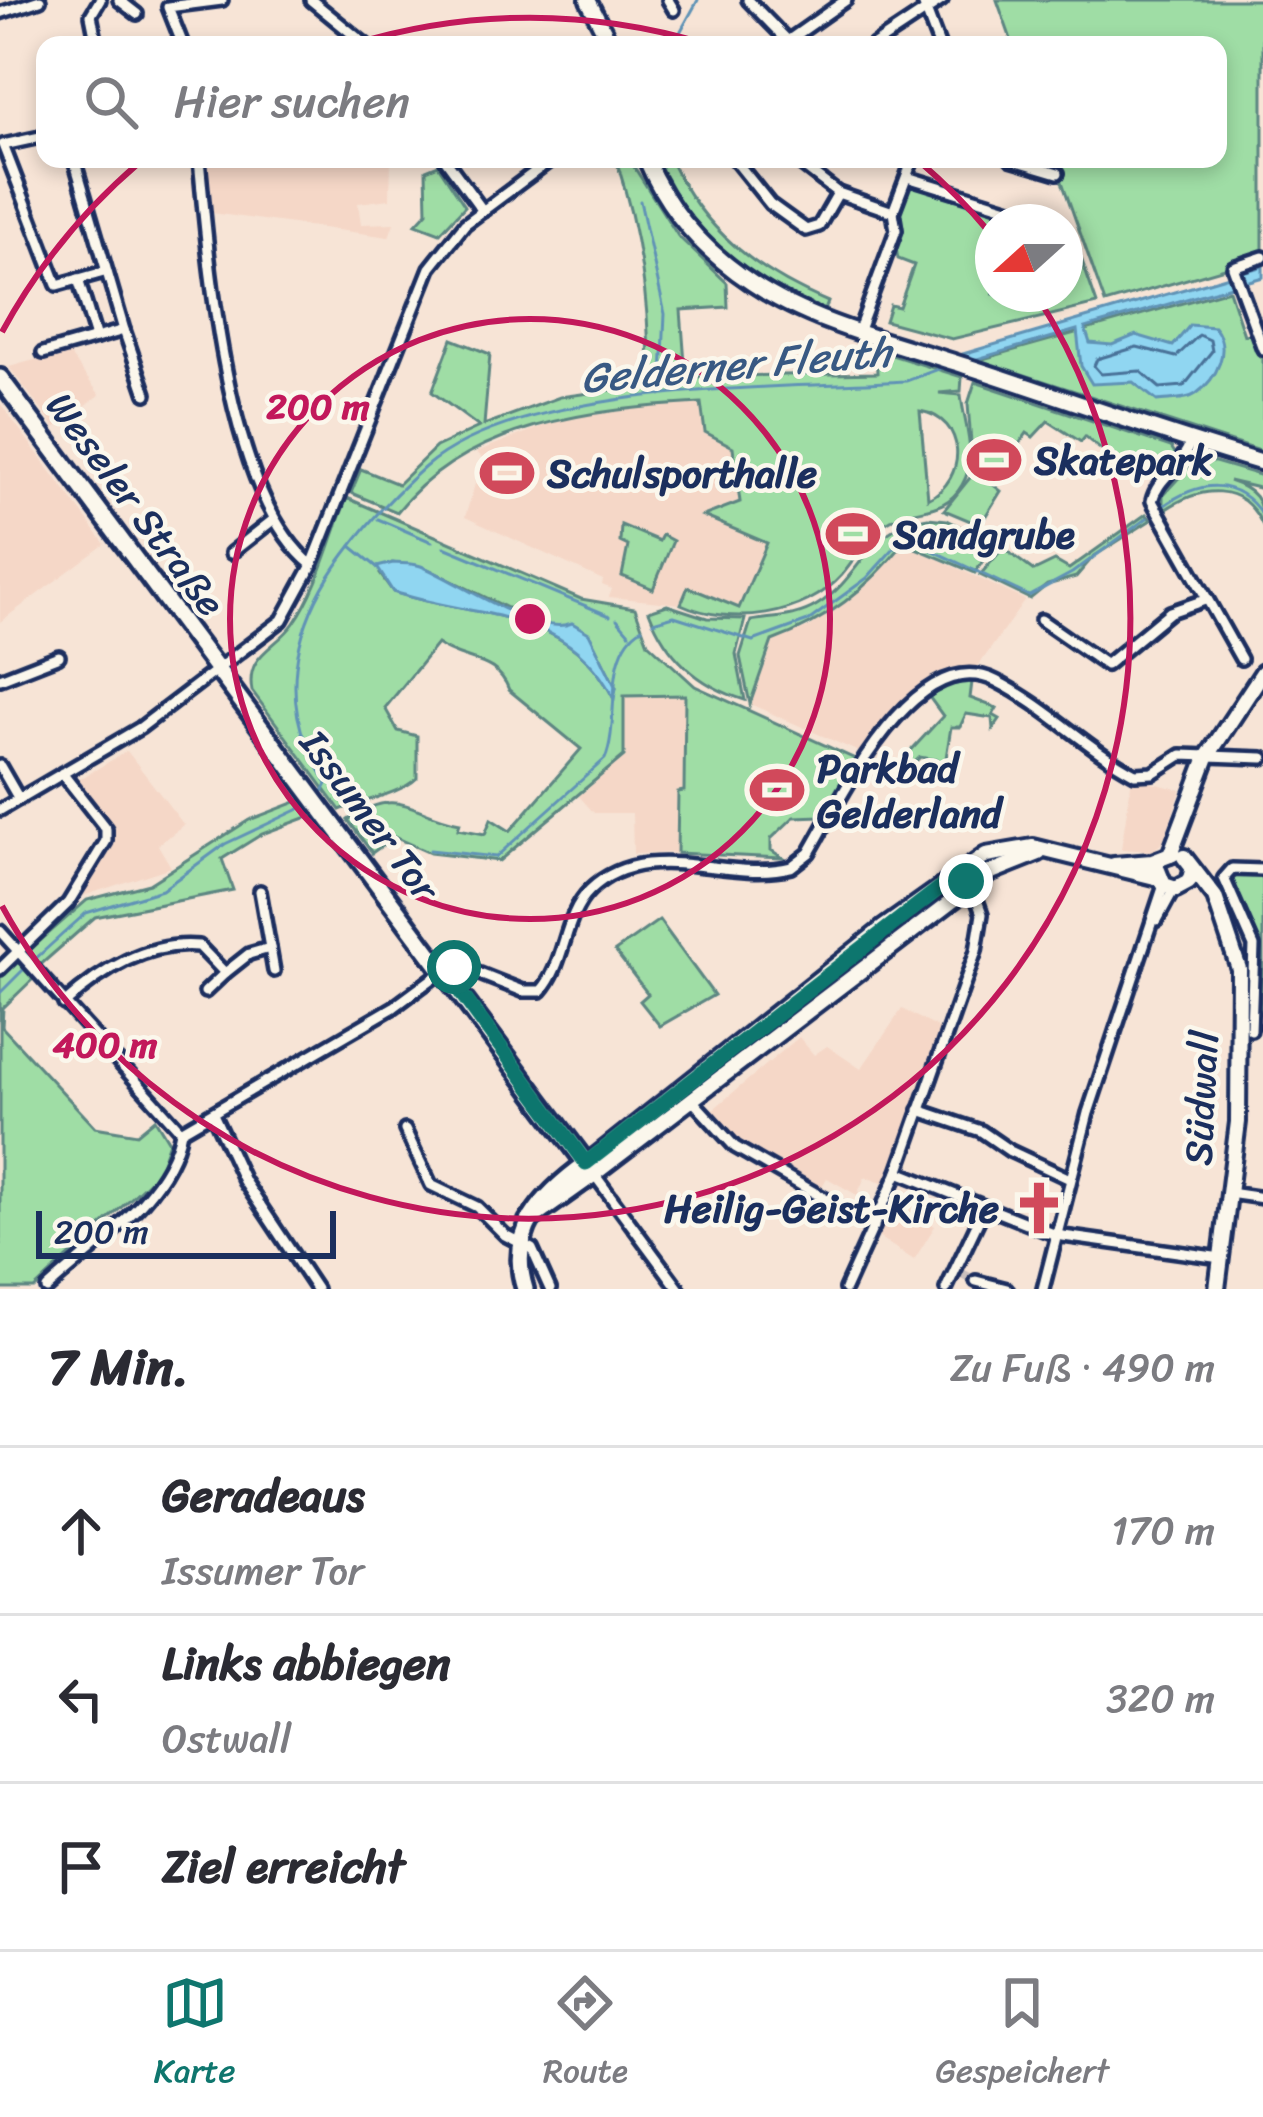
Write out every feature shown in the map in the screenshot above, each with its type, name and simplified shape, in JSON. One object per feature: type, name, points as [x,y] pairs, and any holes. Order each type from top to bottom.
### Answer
[{"type":"main road","points":[[586,0],[597,36]]},
{"type":"main road","points":[[586,0],[606,36]]},
{"type":"main road","points":[[651,168],[682,220],[723,262],[778,298],[859,330],[1263,463]]},
{"type":"main road","name":"Weseler Straße","points":[[0,378],[220,669]]},
{"type":"main road","name":"Issumer Tor","points":[[220,669],[590,1168]]},
{"type":"main road","points":[[687,1095],[954,877],[994,851],[1018,847],[1174,873],[1207,757],[1263,673]]},
{"type":"main road","points":[[525,1289],[518,1243],[528,1221],[558,1185],[590,1168],[972,886],[1013,859],[1050,852]]},
{"type":"main road","name":"Südwall","points":[[1174,873],[1221,913],[1237,954],[1244,1032],[1217,1289]]},
{"type":"main road","points":[[954,877],[972,886]]},
{"type":"street","points":[[0,13],[40,0]]},
{"type":"street","points":[[95,36],[91,15],[100,0]]},
{"type":"street","points":[[119,0],[137,14]]},
{"type":"street","points":[[179,36],[168,7],[222,0]]},
{"type":"street","points":[[311,0],[355,36]]},
{"type":"street","points":[[748,0],[779,36]]},
{"type":"street","points":[[815,0],[824,14]]},
{"type":"street","points":[[793,36],[846,0]]},
{"type":"street","points":[[885,36],[925,5],[942,0]]},
{"type":"street","points":[[925,5],[936,36]]},
{"type":"street","points":[[36,137],[1,142],[57,285],[104,272]]},
{"type":"street","points":[[76,168],[104,272],[146,394]]},
{"type":"street","points":[[200,168],[228,383],[273,520],[286,542],[312,565]]},
{"type":"street","points":[[452,168],[483,211]]},
{"type":"street","points":[[0,810],[140,728],[282,620],[312,565],[425,278],[452,238],[540,168]]},
{"type":"street","points":[[741,168],[770,204],[806,230],[819,226],[838,193]]},
{"type":"street","points":[[806,168],[838,193],[893,212]]},
{"type":"street","points":[[859,330],[896,230],[893,212],[910,168]]},
{"type":"street","points":[[1041,168],[1058,173]]},
{"type":"street","points":[[907,177],[995,204]]},
{"type":"street","points":[[1263,257],[1234,270],[1263,349]]},
{"type":"street","points":[[78,279],[96,338]]},
{"type":"street","points":[[43,353],[124,330]]},
{"type":"street","points":[[1191,440],[1185,461],[1158,484],[1152,501],[1241,659]]},
{"type":"street","points":[[231,553],[273,520]]},
{"type":"street","points":[[1041,620],[1106,665],[1170,612],[1205,600]]},
{"type":"street","points":[[0,679],[59,656]]},
{"type":"street","points":[[47,1289],[144,1199],[175,1160],[182,1131],[385,1012],[444,970],[466,969],[523,992],[541,991],[583,899],[612,876],[649,864],[791,867],[808,853],[897,718],[921,694],[955,676],[977,675],[1003,684],[1135,773],[1153,773],[1181,755],[1263,758]]},
{"type":"street","points":[[0,766],[19,799]]},
{"type":"street","points":[[0,969],[68,903],[106,841],[106,830],[62,773]]},
{"type":"street","points":[[1244,1032],[1254,946],[1224,878],[1232,869],[1263,870]]},
{"type":"street","points":[[1043,1289],[1070,1179],[1174,873]]},
{"type":"street","points":[[845,1289],[898,1172],[980,940],[980,904],[972,886]]},
{"type":"street","points":[[260,891],[274,970]]},
{"type":"street","points":[[0,931],[182,1131]]},
{"type":"street","points":[[64,1004],[107,967],[189,945],[199,946],[225,974]]},
{"type":"street","points":[[205,992],[248,955],[270,948]]},
{"type":"street","points":[[1244,1032],[1263,1018]]},
{"type":"street","points":[[687,1095],[735,1147],[874,1227]]},
{"type":"street","points":[[920,1110],[981,1131],[1010,1151],[1070,1179]]},
{"type":"street","points":[[213,1114],[244,1181],[316,1289]]},
{"type":"street","points":[[405,1130],[431,1184],[481,1210],[534,1252],[550,1289]]},
{"type":"street","points":[[590,1168],[679,1289]]},
{"type":"street","points":[[898,1172],[1056,1235],[1221,1258]]},
{"type":"street","points":[[1229,1193],[1263,1198]]},
{"type":"street","points":[[946,1289],[985,1207]]},
{"type":"street","points":[[976,1281],[1006,1289]]},
{"type":"shaded area","points":[[207,168],[391,168],[390,199],[358,203],[361,224],[394,223],[389,237],[212,213]]},
{"type":"shaded area","points":[[67,351],[100,395],[55,428],[9,367]]},
{"type":"shaded area","points":[[0,403],[105,544],[0,622]]},
{"type":"shaded area","points":[[701,403],[705,432],[733,446],[740,503],[705,516],[767,542],[739,608],[688,587],[681,604],[609,597],[612,589],[602,585],[603,580],[465,517],[483,458],[476,452],[574,414]]},
{"type":"shaded area","points":[[904,543],[1025,600],[977,668],[952,669],[922,683],[859,752],[750,704],[772,641],[810,627]]},
{"type":"shaded area","points":[[685,695],[684,792],[678,793],[677,853],[633,854],[632,813],[594,813],[579,796],[624,756],[623,696]]},
{"type":"shaded area","points":[[127,751],[184,825],[158,845],[171,867],[80,897],[113,836],[75,782]]},
{"type":"shaded area","points":[[1132,778],[1181,790],[1164,841],[1153,851],[1121,849]]},
{"type":"shaded area","points":[[902,1009],[940,1029],[885,1184],[865,1177],[857,1195],[827,1178],[818,1193],[740,1142],[710,1112],[799,1037],[814,1055],[827,1046],[861,1069]]},
{"type":"shaded area","points":[[891,1199],[935,1226],[914,1260],[875,1235]]},
{"type":"green space","points":[[997,0],[1263,0],[1263,255],[1240,262],[1234,259],[1225,268],[1105,303],[1083,241],[1083,204],[1070,204],[1057,168],[1227,168],[1227,36],[1010,36]]},
{"type":"green space","points":[[440,168],[465,206],[440,233],[416,224],[427,212],[426,170]]},
{"type":"green space","points":[[619,168],[635,168],[678,236],[727,283],[728,307],[681,310],[686,377],[877,373],[876,350],[962,377],[961,391],[939,393],[961,395],[970,452],[967,474],[955,495],[939,506],[883,525],[842,575],[808,600],[788,609],[744,616],[681,604],[688,587],[739,608],[767,543],[703,516],[740,502],[733,447],[705,432],[701,403],[618,410],[536,426],[460,458],[426,482],[397,512],[351,493],[361,469],[398,484],[436,447],[479,427],[432,392],[452,339],[490,354],[484,425],[560,397],[648,385],[645,298]],"holes":[[[920,411],[947,425],[957,450],[955,464],[941,490],[928,499]]]},
{"type":"green space","points":[[662,168],[675,168],[699,207],[735,246],[778,277],[828,302],[825,310],[747,270],[705,232]]},
{"type":"green space","points":[[907,177],[985,204],[975,204],[975,312],[1064,312],[952,339],[885,321],[890,305],[899,307],[914,265],[898,259],[896,210]]},
{"type":"green space","points":[[1083,264],[1097,304],[1083,307]]},
{"type":"green space","points":[[1229,290],[1244,335],[1255,333],[1263,357],[1263,452],[979,360]]},
{"type":"green space","points":[[975,382],[1171,447],[1177,456],[1165,467],[1158,463],[1148,476],[1125,458],[1119,464],[1085,437],[1081,442],[1048,421],[1033,437],[1027,433],[991,483],[1001,491],[980,525],[944,510],[973,474],[982,472],[973,469],[968,404]]},
{"type":"green space","points":[[1198,457],[1263,476],[1263,489],[1229,481],[1255,497],[1263,526],[1244,501],[1219,492],[1191,496],[1163,511],[1163,495]]},
{"type":"green space","points":[[347,498],[581,599],[635,608],[648,643],[695,686],[855,759],[822,816],[794,817],[771,839],[771,850],[783,858],[677,853],[678,792],[684,791],[685,695],[624,696],[624,756],[499,861],[430,853],[394,837],[372,853],[348,820],[366,809],[393,803],[460,823],[458,829],[485,834],[491,819],[510,831],[581,749],[509,690],[496,671],[437,644],[385,708],[398,731],[417,736],[417,778],[340,810],[252,691],[251,679],[257,660],[303,609]],"holes":[[[392,563],[428,569],[536,622],[591,638],[616,688],[613,697],[594,668],[546,631],[393,592],[380,574]]]},
{"type":"green space","points":[[1146,514],[1151,520],[1093,557],[1076,577],[1047,585],[1030,599],[980,575],[1003,548],[1034,571],[1055,561],[1069,569]]},
{"type":"green space","points":[[947,520],[994,544],[975,573],[904,543],[845,602],[772,641],[750,704],[740,656],[751,621],[793,615],[817,605],[878,541],[907,523]]},
{"type":"green space","points":[[621,525],[659,541],[662,535],[673,541],[653,589],[622,576],[628,546],[620,542]]},
{"type":"green space","points":[[667,605],[707,618],[745,619],[736,654],[745,700],[699,678],[675,655],[649,611]]},
{"type":"green space","points":[[972,682],[970,698],[997,708],[993,715],[1000,719],[993,729],[992,718],[966,714],[960,727],[951,727],[944,770],[937,769],[938,760],[920,757],[913,764],[905,757],[943,716],[929,697],[947,685]]},
{"type":"green space","points":[[301,800],[313,815],[262,834],[222,859],[233,890],[95,917],[38,967],[26,953],[87,900],[149,884],[249,820]]},
{"type":"green space","points":[[1243,872],[1263,873],[1263,1006],[1257,1021],[1257,945],[1228,882]]},
{"type":"green space","points":[[950,889],[956,890],[693,1096],[686,1089]]},
{"type":"green space","points":[[659,920],[714,995],[660,1026],[640,1001],[648,994],[615,951]]},
{"type":"green space","points":[[16,960],[33,979],[3,1008],[2,1027],[95,1127],[137,1134],[155,1119],[169,1142],[158,1173],[34,1289],[0,1289],[0,976]]},
{"type":"water","points":[[1263,266],[1263,277],[1085,328],[1090,343],[1112,345],[1136,335],[1173,346],[1190,325],[1214,327],[1222,344],[1220,363],[1204,388],[1187,398],[1157,401],[1133,382],[1092,384],[1081,366],[1077,330],[974,360],[959,355]]},
{"type":"water","points":[[393,563],[421,566],[518,615],[557,625],[572,623],[589,633],[616,688],[614,699],[595,669],[572,647],[546,632],[393,592],[377,567]]},
{"type":"waterway","points":[[678,36],[698,0]]},
{"type":"waterway","points":[[640,201],[665,314],[661,395]]},
{"type":"waterway","name":"Gelderner Fleuth","points":[[320,797],[327,784],[306,744],[295,694],[307,621],[353,544],[425,467],[469,439],[524,419],[587,405],[723,389],[906,381],[944,367]]},
{"type":"waterway","points":[[1162,507],[1189,492],[1216,486],[1241,494],[1263,516]]},
{"type":"waterway","points":[[653,622],[674,616],[753,641],[808,621],[867,578],[904,537],[1029,596],[1072,573],[1147,518]]},
{"type":"waterway","points":[[378,519],[432,542]]},
{"type":"waterway","points":[[351,546],[377,567]]},
{"type":"waterway","points":[[444,547],[610,616]]},
{"type":"waterway","points":[[617,619],[629,633]]},
{"type":"waterway","points":[[430,850],[496,857],[605,759],[617,670],[630,639],[642,628]]},
{"type":"waterway","name":"Gelderner Fleuth","points":[[33,961],[86,913],[162,890],[225,844],[312,803]]},
{"type":"waterway","name":"Gelderner Fleuth","points":[[0,993],[26,967]]},
{"type":"tunnel","points":[[961,1273],[976,1281]]},
{"type":"place","name":"Skatepark","points":[[994,460]]},
{"type":"place","name":"Schulsporthalle","points":[[507,473]]},
{"type":"place","name":"Sandgrube","points":[[853,534]]},
{"type":"place","name":"Parkbad Gelderland","points":[[777,790]]},
{"type":"place","name":"Heilig-Geist-Kirche","points":[[1039,1208]]},
{"type":"route","points":[[454,967],[444,970],[586,1163],[883,928],[954,877],[966,881]]}]
